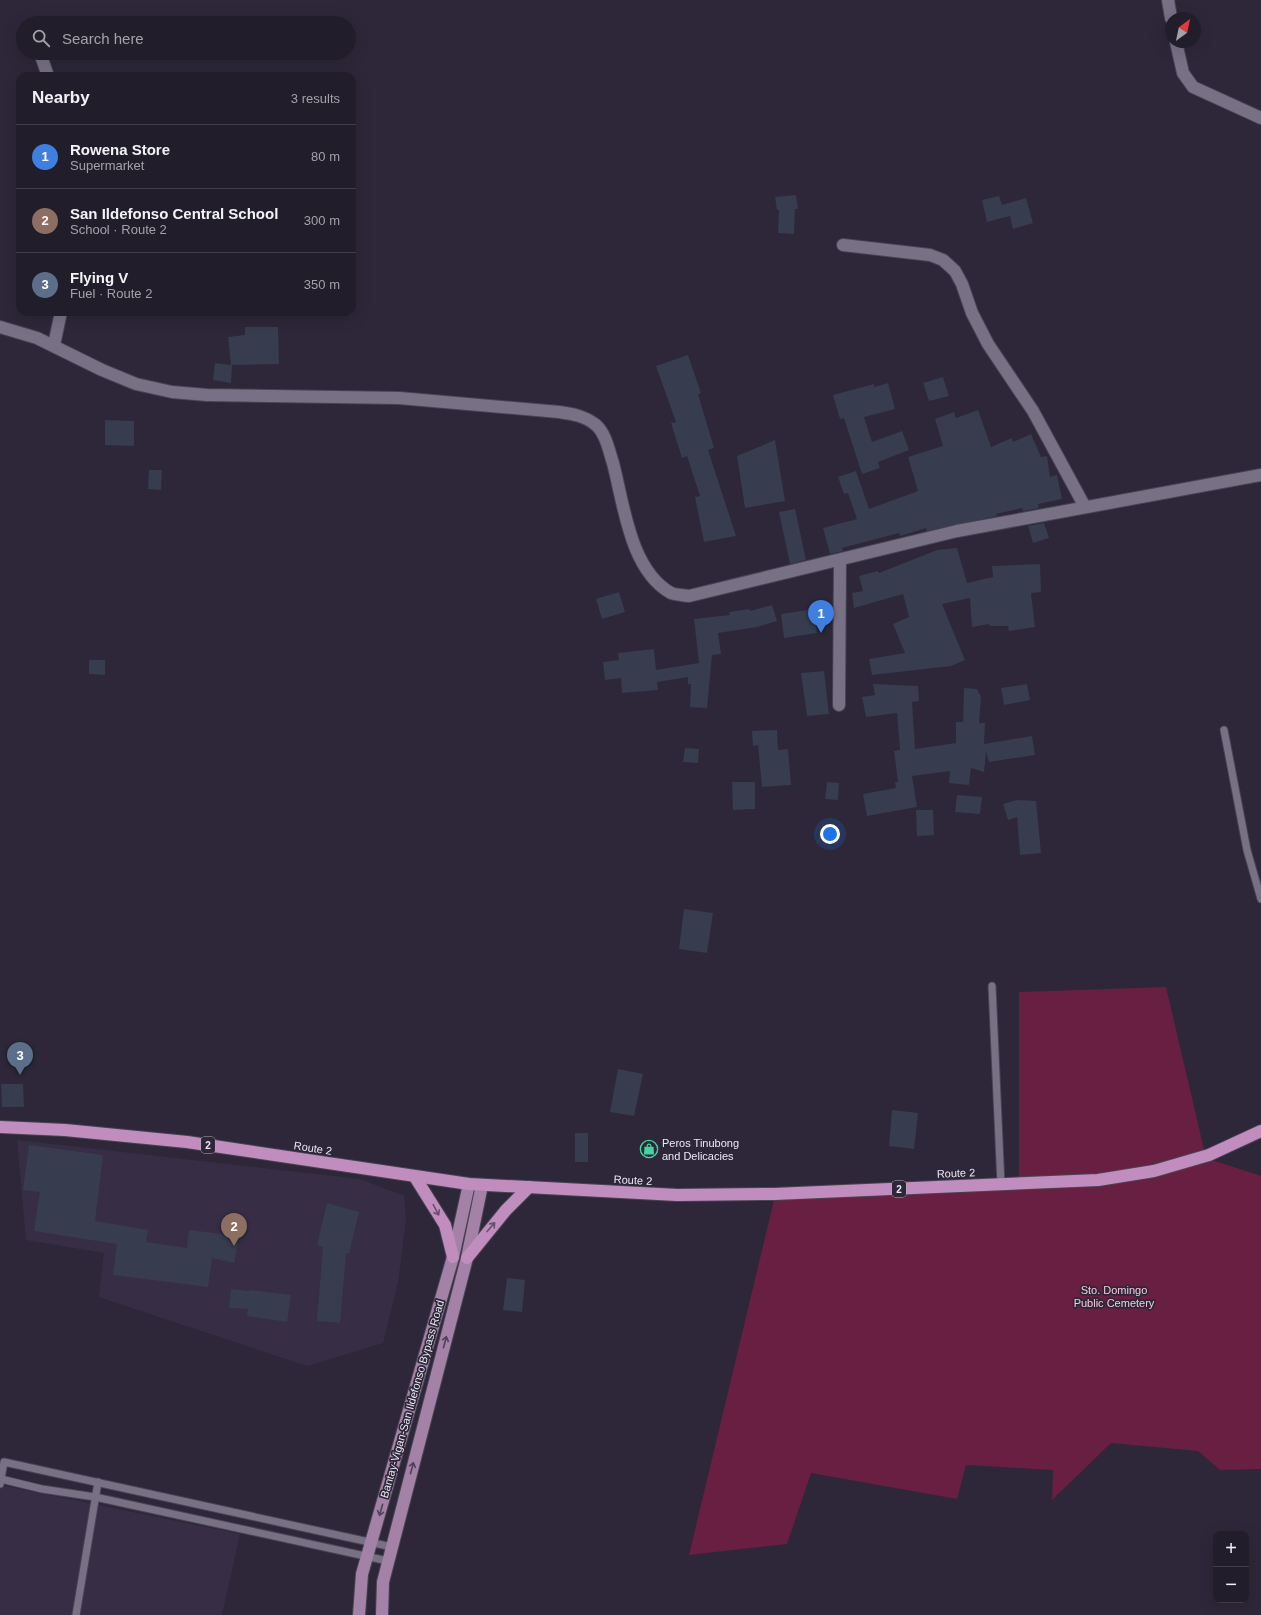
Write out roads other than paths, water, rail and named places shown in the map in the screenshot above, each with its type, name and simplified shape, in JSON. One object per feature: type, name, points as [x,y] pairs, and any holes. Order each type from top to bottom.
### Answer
[{"type":"highway","name":"Route 2","points":[[0,1127],[65,1130],[187,1142],[469,1184],[677,1195],[774,1194],[1098,1180],[1154,1171],[1209,1155],[1261,1131]]},
{"type":"highway","points":[[415,1177],[445,1225],[453,1258]]},
{"type":"highway","points":[[467,1258],[501,1216],[529,1187]]},
{"type":"main road","name":"Bantay-Vigan-San Ildefonso Bypass Road","points":[[359,1615],[362,1574],[453,1258],[469,1184]]},
{"type":"main road","name":"Bantay-Vigan-San Ildefonso Bypass Road","points":[[382,1615],[382,1582],[467,1258],[482,1185]]},
{"type":"street","points":[[1168,0],[1170,12]]},
{"type":"street","points":[[1177,48],[1183,73],[1194,86],[1261,118]]},
{"type":"street","points":[[42,60],[47,72]]},
{"type":"street","points":[[843,245],[930,255],[943,260],[954,271],[962,284],[972,313],[988,344],[1033,411],[1085,507]]},
{"type":"street","points":[[54,345],[60,316]]},
{"type":"street","points":[[0,327],[37,338],[54,345],[102,370],[136,384],[172,392],[207,395],[399,398],[559,412],[582,416],[597,426],[607,442],[633,542],[642,564],[656,580],[672,593],[689,596],[957,531],[1261,475]]},
{"type":"street","points":[[839,705],[840,560]]},
{"type":"lane","points":[[1224,730],[1247,850],[1261,899]]},
{"type":"lane","points":[[992,986],[1001,1185]]},
{"type":"lane","points":[[388,1561],[95,1498],[1,1482],[4,1462],[392,1547]]},
{"type":"lane","points":[[76,1615],[98,1482]]},
{"type":"lane","points":[[235,1527],[238,1513]]},
{"type":"place","name":"Rowena Store","points":[[821,633]]},
{"type":"place","name":"Flying V","points":[[20,1075]]},
{"type":"place","name":"Peros Tinubong and Delicacies","points":[[649,1149]]},
{"type":"place","name":"San Ildefonso Central School","points":[[234,1246]]},
{"type":"park label","name":"Sto. Domingo Public Cemetery","points":[[1114,1296]]}]
